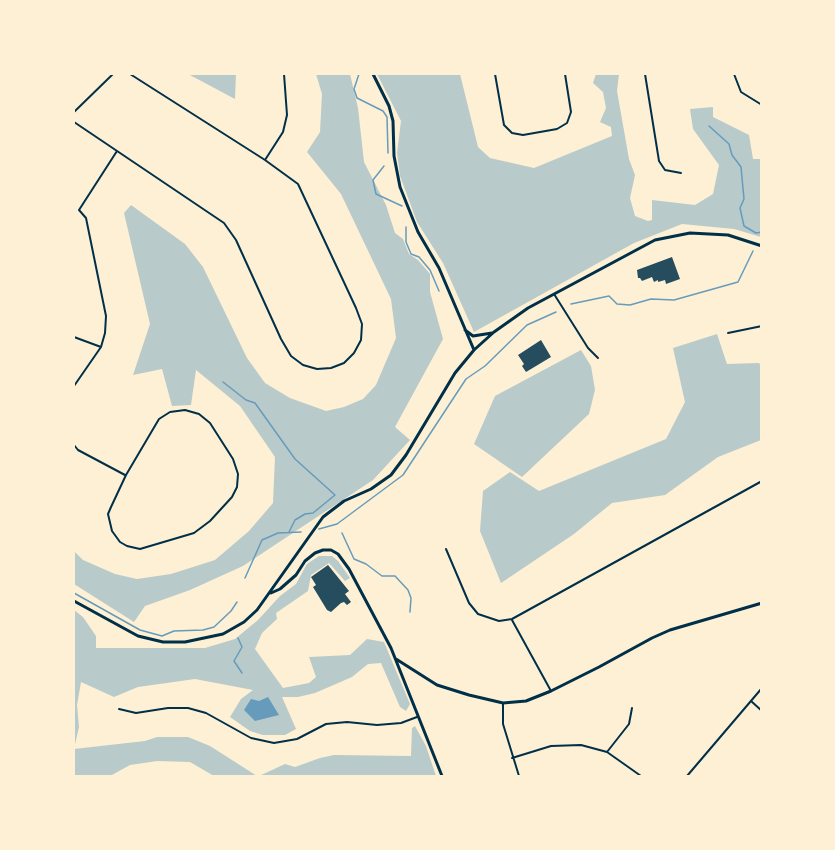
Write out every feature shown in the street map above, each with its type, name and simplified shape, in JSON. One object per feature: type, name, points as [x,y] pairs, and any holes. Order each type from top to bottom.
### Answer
[{"type":"street","points":[[74,112],[114,74]]},
{"type":"street","points":[[74,122],[224,223],[230,230],[291,356],[303,365],[317,369],[331,368],[344,363],[361,340],[362,324],[298,184],[265,160],[130,74]]},
{"type":"street","points":[[265,160],[283,132],[287,115],[284,74]]},
{"type":"street","points":[[373,74],[389,106],[393,121],[394,156],[400,187],[418,232],[439,268],[474,350]]},
{"type":"street","points":[[495,74],[502,118],[507,130],[512,134],[523,135],[556,129],[567,123],[571,112],[565,74]]},
{"type":"street","points":[[645,74],[659,161],[664,170],[681,173]]},
{"type":"street","points":[[734,74],[741,92],[762,105]]},
{"type":"street","points":[[79,210],[117,151]]},
{"type":"street","points":[[74,206],[86,218],[106,316],[101,347],[74,386]]},
{"type":"street","points":[[74,601],[138,636],[163,642],[184,642],[223,634],[244,622],[269,593],[303,542],[323,517],[344,501],[370,489],[391,474],[406,455],[455,373],[474,350],[494,332],[528,308],[655,240],[690,232],[728,235],[762,246]]},
{"type":"street","points":[[554,294],[588,348],[598,358]]},
{"type":"street","points":[[463,327],[473,336],[494,332]]},
{"type":"street","points":[[728,333],[762,327]]},
{"type":"street","points":[[74,337],[101,347]]},
{"type":"street","points":[[185,410],[199,414],[210,423],[233,459],[238,474],[237,487],[232,497],[210,521],[194,533],[140,549],[120,542],[112,531],[108,514],[126,475],[159,419],[170,412],[185,410]]},
{"type":"street","points":[[74,445],[78,450],[126,475]]},
{"type":"street","points":[[446,549],[469,603],[478,614],[499,621],[512,619],[760,482],[762,487]]},
{"type":"street","points":[[269,593],[280,589],[315,553],[331,550],[338,554],[349,569],[396,659],[442,777]]},
{"type":"street","points":[[396,659],[437,685],[503,703],[525,701],[551,691],[652,638],[762,603]]},
{"type":"street","points":[[512,619],[551,691]]},
{"type":"street","points":[[687,777],[762,688]]},
{"type":"street","points":[[751,701],[762,711]]},
{"type":"street","points":[[503,703],[503,724],[519,777]]},
{"type":"street","points":[[119,709],[136,713],[168,708],[188,708],[206,713],[251,738],[274,743],[297,739],[326,724],[347,722],[377,725],[401,723],[418,717]]},
{"type":"street","points":[[607,752],[629,724],[632,708]]},
{"type":"street","points":[[512,758],[551,746],[581,745],[607,752],[641,777]]},
{"type":"shaded area","points":[[188,74],[236,74],[235,99]]},
{"type":"shaded area","points":[[316,74],[350,74],[358,108],[364,162],[386,205],[395,233],[403,239],[409,254],[418,260],[430,274],[430,292],[443,339],[395,427],[410,440],[373,480],[243,566],[190,590],[145,606],[134,622],[74,584],[74,551],[83,560],[115,574],[137,579],[171,574],[215,560],[249,531],[273,503],[275,457],[240,406],[196,370],[191,405],[172,406],[162,369],[133,375],[150,324],[124,213],[131,205],[185,244],[203,267],[247,358],[265,383],[290,398],[326,411],[363,399],[376,385],[396,338],[391,299],[341,194],[307,152],[320,132],[322,94]]},
{"type":"shaded area","points":[[377,74],[460,74],[478,147],[490,158],[534,168],[612,136],[611,127],[600,122],[606,108],[603,92],[593,83],[596,74],[619,74],[617,91],[629,159],[635,175],[630,198],[635,216],[648,221],[652,220],[652,200],[695,205],[713,194],[719,165],[693,129],[690,109],[713,107],[713,117],[749,135],[753,159],[761,159],[761,237],[734,229],[682,224],[634,243],[474,332],[443,263],[417,222],[400,176],[397,153],[401,121]]},
{"type":"shaded area","points":[[717,334],[727,364],[759,363],[761,366],[761,440],[718,457],[665,495],[612,503],[574,534],[501,583],[480,531],[483,491],[510,472],[539,491],[666,439],[685,402],[673,348]]},
{"type":"shaded area","points":[[581,350],[591,366],[595,390],[589,414],[522,477],[474,444],[495,396]]},
{"type":"shaded area","points":[[319,556],[332,556],[350,578],[345,581],[329,563],[311,575],[308,591],[276,613],[277,619],[262,633],[255,649],[283,688],[309,683],[316,677],[309,657],[350,655],[367,639],[384,642],[410,704],[406,711],[400,707],[381,663],[368,664],[352,677],[315,693],[298,697],[282,697],[296,729],[285,735],[263,735],[250,731],[230,717],[241,699],[253,690],[195,679],[138,687],[114,697],[81,682],[77,705],[79,727],[74,749],[74,610],[83,617],[96,636],[96,648],[205,648],[235,639],[258,620],[280,596],[296,584],[307,564]]},
{"type":"shaded area","points":[[415,726],[426,746],[436,776],[259,776],[285,764],[295,767],[334,755],[411,756],[412,728]]},
{"type":"shaded area","points":[[157,737],[188,737],[210,746],[257,776],[214,776],[190,762],[157,761],[130,765],[110,776],[74,776],[74,749],[145,741]]},
{"type":"water","points":[[268,697],[279,715],[255,721],[244,710],[251,699],[259,701]]},
{"type":"building","points":[[672,257],[680,279],[666,284],[665,280],[654,282],[652,277],[642,281],[638,278],[637,270]]},
{"type":"building","points":[[541,340],[551,357],[526,372],[518,355]]},
{"type":"building","points":[[328,565],[349,591],[345,594],[351,602],[347,605],[344,602],[341,603],[331,612],[327,610],[313,587],[316,585],[311,577]]},
{"type":"waterway","points":[[359,74],[354,89],[357,98],[383,111],[387,117],[388,153]]},
{"type":"waterway","points":[[709,126],[729,144],[732,155],[741,167],[744,199],[740,208],[744,226],[756,233],[762,232]]},
{"type":"waterway","points":[[384,166],[373,180],[376,194],[402,206]]},
{"type":"waterway","points":[[406,227],[406,242],[411,254],[419,257],[430,270],[439,291]]},
{"type":"waterway","points":[[571,304],[609,296],[617,304],[630,305],[651,299],[674,300],[738,282],[753,251]]},
{"type":"waterway","points":[[319,529],[337,524],[403,475],[466,379],[485,366],[527,325],[556,312]]},
{"type":"waterway","points":[[223,382],[246,400],[255,403],[295,459],[335,495],[313,513],[305,514],[295,520],[289,532]]},
{"type":"waterway","points":[[245,578],[262,540],[278,533],[301,532]]},
{"type":"waterway","points":[[342,533],[354,559],[366,564],[382,576],[395,576],[408,590],[411,598],[410,612]]},
{"type":"waterway","points":[[74,593],[140,630],[162,636],[174,631],[203,630],[214,627],[237,602]]},
{"type":"waterway","points":[[238,638],[242,647],[234,661],[242,673]]}]
